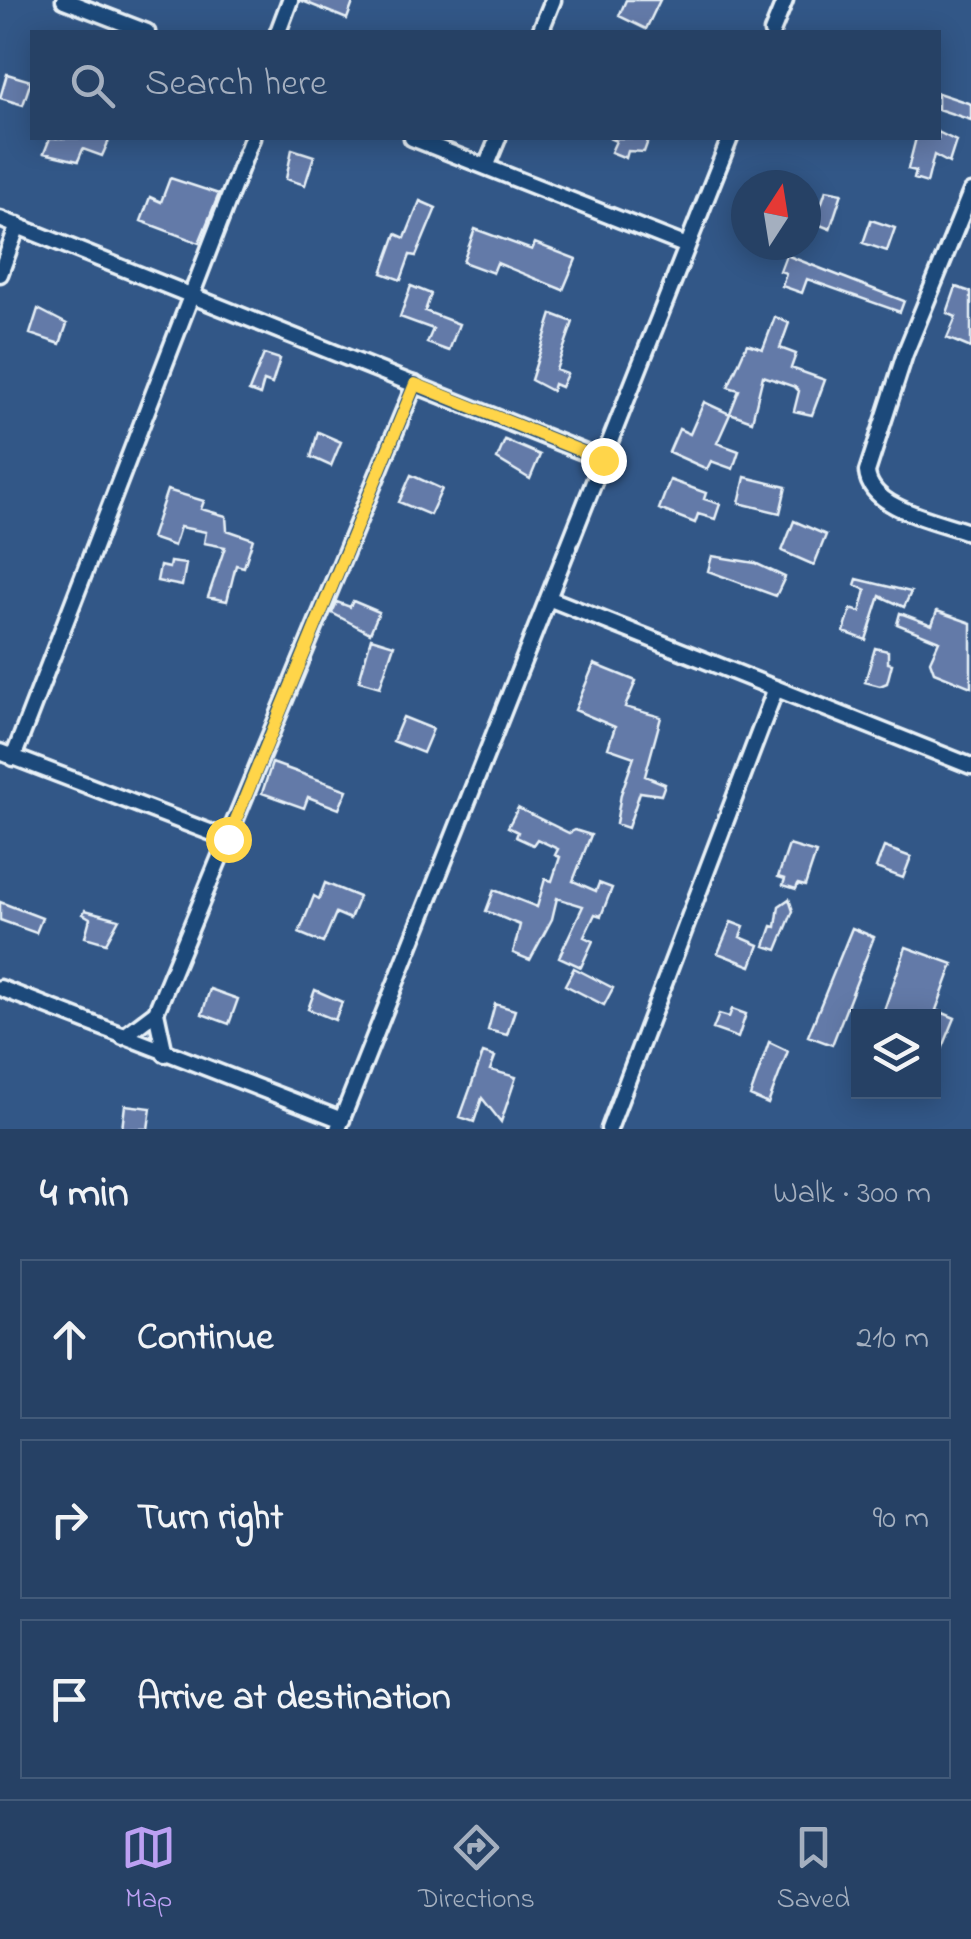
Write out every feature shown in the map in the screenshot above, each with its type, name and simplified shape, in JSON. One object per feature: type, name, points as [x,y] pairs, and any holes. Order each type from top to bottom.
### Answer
[{"type":"street","points":[[64,0],[141,30]]},
{"type":"street","points":[[279,30],[290,0]]},
{"type":"street","points":[[541,30],[552,0]]},
{"type":"street","points":[[773,30],[785,0]]},
{"type":"street","points":[[228,839],[7,755],[194,296],[251,140]]},
{"type":"street","points":[[417,140],[687,246]]},
{"type":"street","points":[[486,167],[497,140]]},
{"type":"street","points":[[0,988],[340,1125],[729,140]]},
{"type":"street","points":[[971,192],[968,214],[905,354],[870,448],[866,472],[870,488],[883,500],[971,533]]},
{"type":"street","points":[[0,219],[603,460]]},
{"type":"street","points":[[0,274],[18,225]]},
{"type":"street","points":[[123,1037],[156,1012],[415,384]]},
{"type":"street","points":[[548,598],[971,766]]},
{"type":"street","points":[[610,1129],[776,688]]},
{"type":"street","points":[[156,1012],[165,1054]]},
{"type":"building","points":[[300,0],[354,0],[347,19]]},
{"type":"building","points":[[626,0],[660,0],[646,29],[619,16]]},
{"type":"building","points":[[7,74],[30,81],[23,105],[0,98]]},
{"type":"building","points":[[941,94],[971,104],[971,120],[941,110]]},
{"type":"building","points":[[941,134],[956,141],[949,163],[934,155],[927,183],[914,179],[916,171],[908,169],[915,140],[941,140]]},
{"type":"building","points":[[49,140],[109,140],[102,156],[83,149],[78,161],[44,153]]},
{"type":"building","points":[[648,140],[644,152],[628,151],[626,158],[611,152],[616,141]]},
{"type":"building","points":[[292,149],[314,156],[305,185],[286,179]]},
{"type":"building","points":[[170,178],[219,194],[199,243],[141,221],[150,197],[161,202]]},
{"type":"building","points":[[826,190],[842,193],[830,229],[821,225]]},
{"type":"building","points":[[420,201],[436,208],[416,256],[410,255],[401,280],[382,273],[396,234],[405,238]]},
{"type":"building","points":[[871,220],[895,228],[887,251],[863,243]]},
{"type":"building","points":[[475,229],[532,250],[535,243],[576,259],[563,290],[497,263],[493,273],[463,262]]},
{"type":"building","points":[[784,260],[799,260],[904,301],[900,312],[807,279],[802,293],[782,286],[786,273],[780,271]]},
{"type":"building","points":[[411,286],[431,294],[425,311],[459,324],[449,351],[427,343],[433,329],[400,317]]},
{"type":"building","points":[[956,287],[971,292],[971,348],[947,338],[956,317],[947,313]]},
{"type":"building","points":[[38,309],[67,324],[60,344],[30,334]]},
{"type":"building","points":[[552,314],[573,322],[556,370],[567,374],[561,387],[554,384],[552,391],[531,380]]},
{"type":"building","points":[[775,317],[789,323],[780,348],[796,354],[791,368],[825,380],[812,415],[794,411],[799,391],[795,387],[763,376],[752,421],[730,413],[739,390],[728,387],[747,344],[763,349]]},
{"type":"building","points":[[264,354],[280,359],[272,384],[264,381],[260,395],[249,391]]},
{"type":"building","points":[[704,402],[730,414],[717,443],[739,451],[733,469],[711,461],[707,469],[669,452],[679,429],[690,434]]},
{"type":"building","points":[[318,432],[341,442],[331,466],[311,457]]},
{"type":"building","points":[[505,440],[540,455],[530,479],[497,459]]},
{"type":"building","points":[[411,475],[442,489],[430,515],[399,502]]},
{"type":"building","points":[[745,477],[786,487],[780,513],[739,503]]},
{"type":"building","points":[[670,480],[706,493],[704,499],[720,504],[715,519],[698,514],[695,523],[659,509]]},
{"type":"building","points":[[167,490],[204,501],[201,509],[226,516],[227,530],[253,539],[244,567],[236,565],[227,601],[208,597],[225,547],[204,543],[206,532],[180,527],[174,546],[151,538]]},
{"type":"building","points":[[794,521],[826,535],[814,565],[782,551]]},
{"type":"building","points":[[712,556],[755,563],[785,577],[776,596],[708,571]]},
{"type":"building","points":[[170,562],[186,564],[182,586],[157,581],[160,566],[169,568]]},
{"type":"building","points":[[857,579],[911,592],[904,607],[880,596],[866,640],[844,632],[851,609],[860,612],[866,590],[855,585]]},
{"type":"building","points":[[353,601],[379,612],[370,633],[332,613],[337,602],[350,607]]},
{"type":"building","points":[[937,611],[971,623],[971,687],[934,672],[930,661],[939,641],[897,624],[900,613],[932,625]]},
{"type":"building","points":[[371,638],[394,645],[380,687],[359,681]]},
{"type":"building","points":[[875,648],[888,651],[888,663],[892,664],[887,683],[880,686],[865,682]]},
{"type":"building","points":[[594,664],[636,681],[625,707],[661,717],[645,776],[665,784],[661,795],[640,792],[628,828],[616,824],[634,757],[608,748],[615,727],[575,710]]},
{"type":"building","points":[[403,717],[433,729],[423,753],[393,741]]},
{"type":"building","points":[[272,763],[347,790],[339,809],[308,797],[304,808],[262,793]]},
{"type":"building","points":[[518,808],[569,833],[575,830],[591,835],[573,881],[596,891],[599,883],[612,888],[601,916],[595,914],[584,937],[593,941],[581,967],[559,957],[583,906],[557,898],[552,919],[530,960],[513,953],[520,925],[486,911],[494,890],[537,907],[545,879],[552,881],[560,857],[555,855],[558,849],[537,839],[533,845],[516,837],[518,832],[508,827]]},
{"type":"building","points":[[789,845],[816,853],[805,886],[798,884],[796,889],[783,885],[785,879],[778,877]]},
{"type":"building","points":[[884,847],[911,857],[903,878],[876,868]]},
{"type":"building","points":[[325,883],[359,897],[350,919],[336,913],[323,943],[299,933],[314,896],[319,899]]},
{"type":"building","points":[[789,899],[793,911],[777,950],[765,946],[772,926],[776,927],[779,906]]},
{"type":"building","points":[[0,902],[42,918],[36,933],[0,920]]},
{"type":"building","points":[[85,910],[119,919],[106,943],[85,937],[90,918],[83,914]]},
{"type":"building","points":[[731,922],[744,927],[740,937],[759,945],[751,966],[718,953]]},
{"type":"building","points":[[852,928],[874,937],[832,1045],[808,1036]]},
{"type":"building","points":[[906,947],[953,964],[936,1009],[884,1009]]},
{"type":"building","points":[[574,968],[613,988],[604,1005],[565,985]]},
{"type":"building","points":[[210,989],[238,999],[229,1024],[202,1014]]},
{"type":"building","points":[[315,990],[342,1002],[335,1020],[308,1009]]},
{"type":"building","points":[[495,1004],[515,1010],[507,1035],[488,1030]]},
{"type":"building","points":[[732,1009],[746,1014],[738,1038],[713,1029],[719,1014],[729,1017]]},
{"type":"building","points":[[941,1012],[955,1018],[941,1052]]},
{"type":"building","points":[[769,1042],[788,1051],[768,1104],[750,1096]]},
{"type":"building","points":[[483,1053],[495,1057],[490,1070],[516,1077],[501,1122],[482,1098],[474,1122],[460,1117]]},
{"type":"building","points":[[125,1105],[151,1108],[148,1129],[122,1129]]},
{"type":"route","points":[[228,839],[415,384],[603,460]]}]
